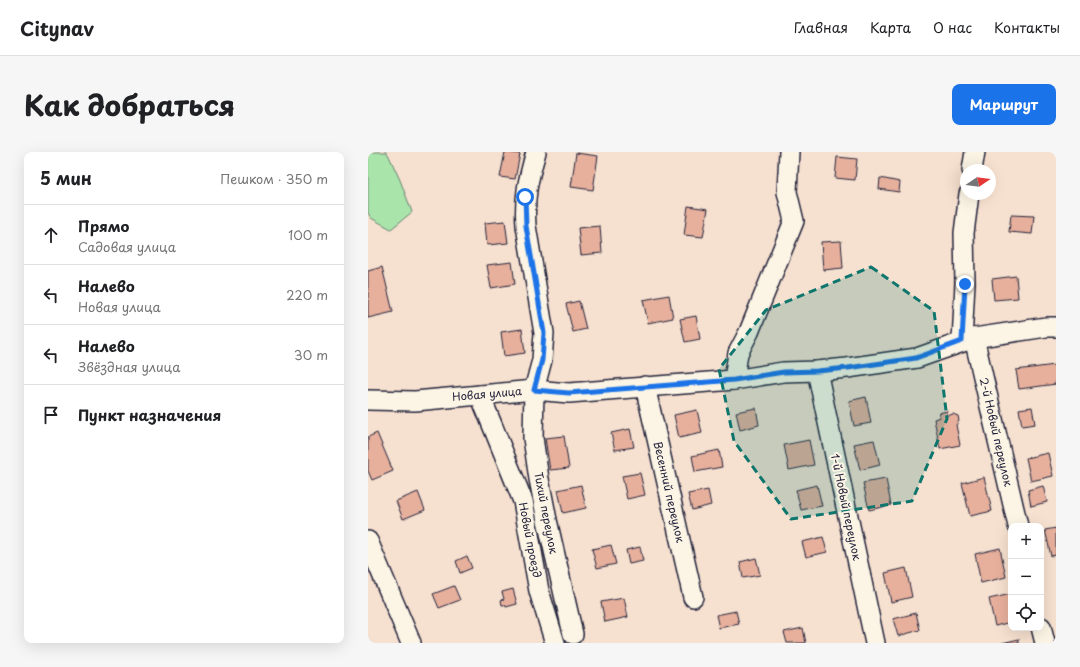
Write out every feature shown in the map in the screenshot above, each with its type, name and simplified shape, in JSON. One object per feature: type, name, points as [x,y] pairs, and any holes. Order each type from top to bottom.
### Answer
[{"type":"street","name":"Тихий переулок","points":[[536,152],[527,186],[525,209],[526,226],[544,333],[542,360],[534,390],[533,438],[539,479],[573,634]]},
{"type":"street","points":[[734,380],[738,353],[749,332],[794,221],[787,192],[789,152]]},
{"type":"street","points":[[973,164],[975,152]]},
{"type":"street","name":"2-й Новый переулок","points":[[968,200],[964,233],[968,340],[1017,523]]},
{"type":"street","name":"Новая улица","points":[[368,400],[414,401],[534,390],[569,393],[734,380],[784,372],[848,368],[916,358],[968,340],[1046,327],[1056,327]]},
{"type":"street","name":"1-й Новый переулок","points":[[817,371],[875,643]]},
{"type":"street","name":"Весенний переулок","points":[[645,386],[693,597]]},
{"type":"street","name":"Новый проезд","points":[[480,395],[523,501],[539,591],[555,643]]},
{"type":"street","points":[[368,541],[411,643]]},
{"type":"street","points":[[1042,631],[1045,643]]},
{"type":"highlighted area","points":[[871,267],[934,311],[947,419],[912,501],[791,519],[734,441],[719,369],[766,310]]},
{"type":"green space","points":[[368,152],[386,152],[388,154],[412,212],[391,229],[371,218],[368,213]]},
{"type":"building","points":[[505,152],[520,154],[515,179],[500,177]]},
{"type":"building","points":[[576,153],[598,156],[593,190],[571,187]]},
{"type":"building","points":[[837,157],[857,159],[855,180],[835,178]]},
{"type":"building","points":[[880,178],[900,182],[899,192],[879,189]]},
{"type":"building","points":[[688,206],[708,209],[703,237],[684,235]]},
{"type":"building","points":[[1011,215],[1034,216],[1032,234],[1009,232]]},
{"type":"building","points":[[505,221],[508,243],[487,245],[485,223]]},
{"type":"building","points":[[600,226],[602,253],[581,255],[578,228]]},
{"type":"building","points":[[841,241],[843,268],[823,270],[821,242]]},
{"type":"building","points":[[512,262],[515,284],[491,288],[487,265]]},
{"type":"building","points":[[382,267],[393,312],[368,318],[368,271]]},
{"type":"building","points":[[1016,276],[1018,298],[994,300],[992,279]]},
{"type":"building","points":[[669,295],[673,318],[648,323],[643,300]]},
{"type":"building","points":[[579,301],[586,329],[573,332],[566,304]]},
{"type":"building","points":[[696,316],[700,339],[685,342],[680,319]]},
{"type":"building","points":[[522,329],[525,353],[504,356],[501,332]]},
{"type":"building","points":[[1055,365],[1056,384],[1019,389],[1016,370]]},
{"type":"building","points":[[866,397],[871,423],[854,426],[849,401]]},
{"type":"building","points":[[1032,407],[1035,424],[1022,426],[1019,409]]},
{"type":"building","points":[[756,408],[759,425],[740,430],[736,412]]},
{"type":"building","points":[[697,410],[702,433],[679,438],[674,415]]},
{"type":"building","points":[[947,411],[947,416],[953,414],[958,416],[959,421],[956,425],[960,445],[940,449],[934,419],[940,417],[939,413]]},
{"type":"building","points":[[630,429],[634,447],[615,450],[611,433]]},
{"type":"building","points":[[377,433],[393,471],[372,480],[368,471],[368,437]]},
{"type":"building","points":[[564,436],[569,468],[550,470],[545,438]]},
{"type":"building","points":[[809,440],[814,465],[789,470],[784,445]]},
{"type":"building","points":[[874,440],[880,465],[860,470],[854,444]]},
{"type":"building","points":[[719,450],[722,467],[695,472],[692,456]]},
{"type":"building","points":[[1048,453],[1053,476],[1031,481],[1026,458]]},
{"type":"building","points":[[640,473],[645,495],[627,499],[622,476]]},
{"type":"building","points":[[984,477],[992,511],[970,516],[962,483]]},
{"type":"building","points":[[886,479],[891,505],[869,510],[863,483]]},
{"type":"building","points":[[581,485],[586,508],[563,513],[558,490]]},
{"type":"building","points":[[817,485],[822,506],[801,510],[796,490]]},
{"type":"building","points":[[1043,486],[1047,502],[1031,506],[1028,490]]},
{"type":"building","points":[[708,490],[711,505],[692,510],[688,494]]},
{"type":"building","points":[[418,492],[425,510],[403,519],[396,501]]},
{"type":"building","points":[[1056,528],[1056,555],[1051,556],[1045,530]]},
{"type":"building","points":[[823,537],[827,552],[806,557],[802,542]]},
{"type":"building","points":[[611,545],[616,564],[597,568],[592,549]]},
{"type":"building","points":[[640,547],[643,561],[629,564],[626,550]]},
{"type":"building","points":[[1000,548],[1006,577],[981,583],[975,554]]},
{"type":"building","points":[[467,556],[472,568],[460,573],[456,561]]},
{"type":"building","points":[[756,558],[760,575],[743,578],[740,562]]},
{"type":"building","points":[[906,568],[912,597],[891,602],[885,573]]},
{"type":"building","points":[[454,586],[460,600],[439,608],[433,594]]},
{"type":"building","points":[[513,589],[517,604],[506,607],[505,605],[502,605],[501,600],[504,599],[502,592]]},
{"type":"building","points":[[1008,595],[1008,623],[995,626],[989,599]]},
{"type":"building","points":[[624,598],[628,617],[605,622],[601,602]]},
{"type":"building","points":[[736,611],[739,624],[719,628],[716,615]]},
{"type":"building","points":[[916,613],[920,630],[898,636],[893,619]]},
{"type":"building","points":[[803,628],[806,643],[787,643],[784,632]]},
{"type":"building","points":[[1019,639],[1019,643],[1002,643]]},
{"type":"route","points":[[525,197],[526,226],[544,333],[544,350],[534,390],[569,393],[734,380],[784,372],[848,368],[916,358],[962,341],[965,284]]}]
